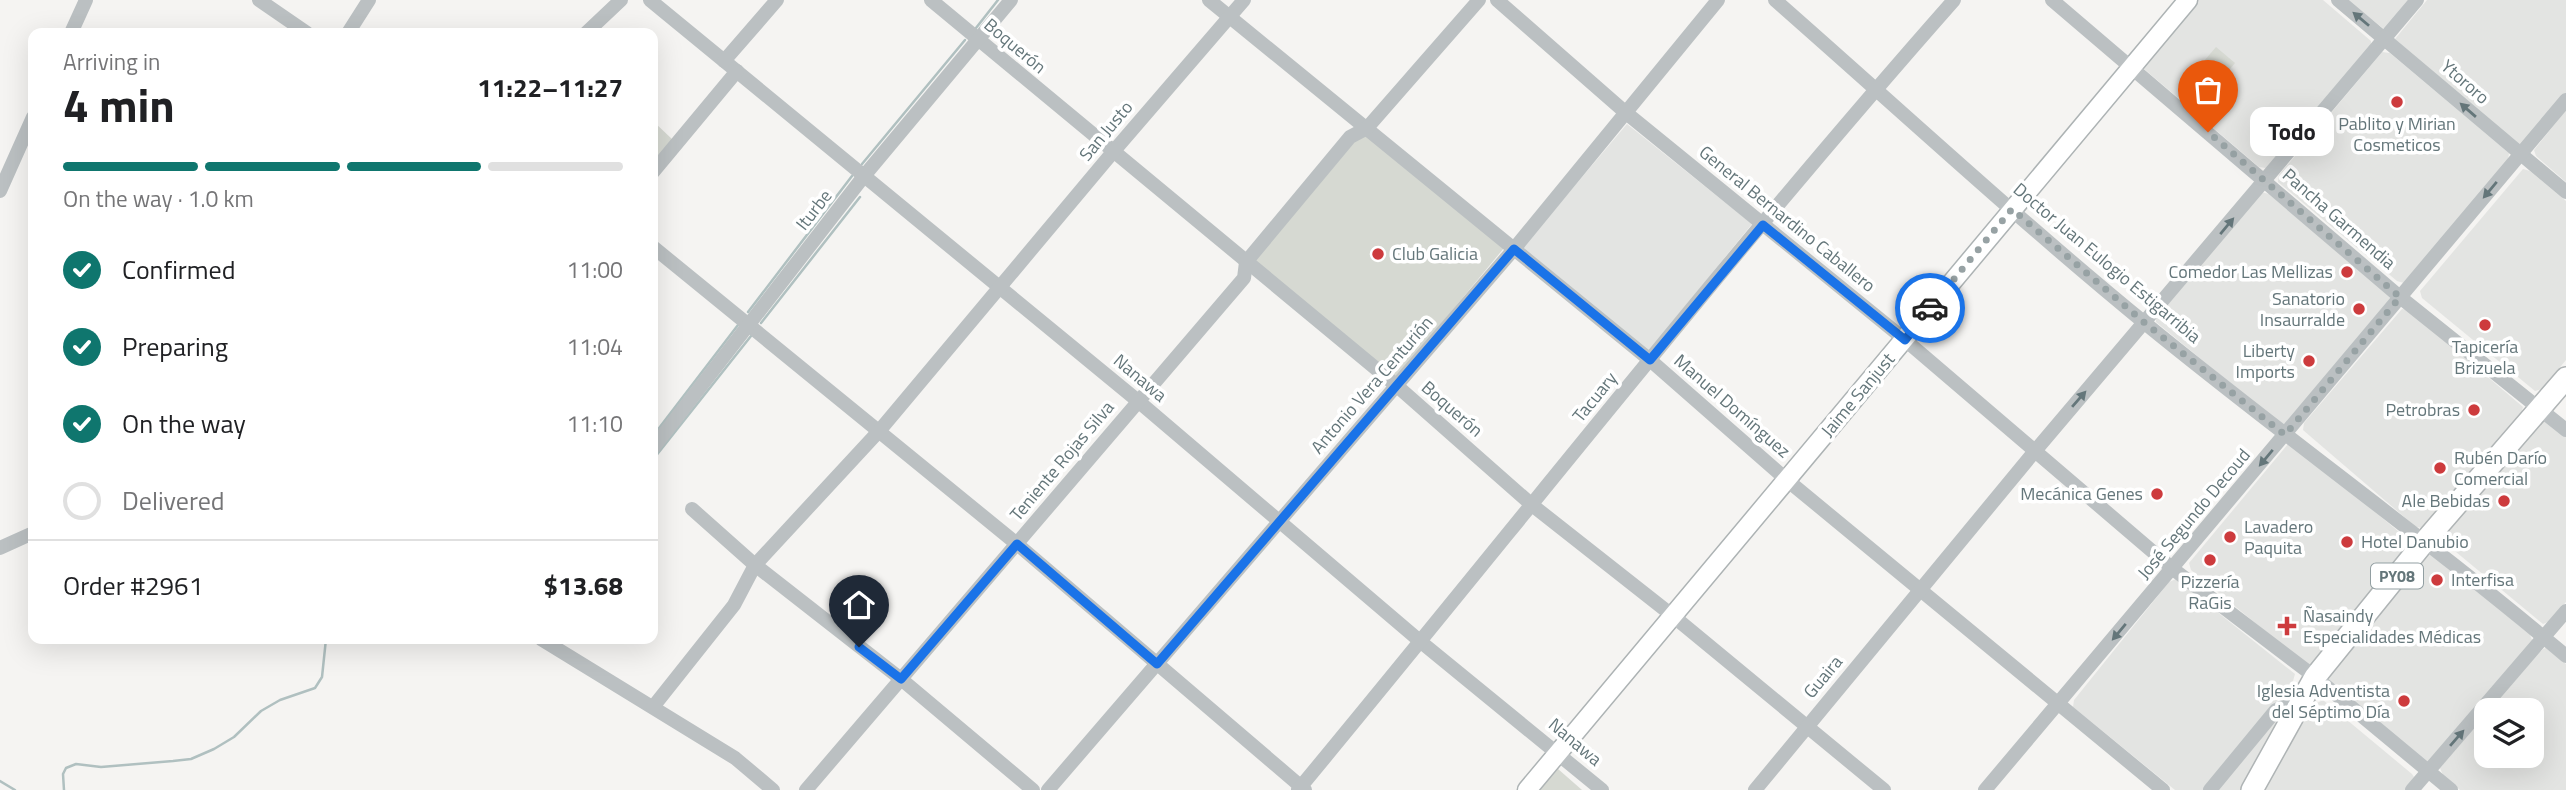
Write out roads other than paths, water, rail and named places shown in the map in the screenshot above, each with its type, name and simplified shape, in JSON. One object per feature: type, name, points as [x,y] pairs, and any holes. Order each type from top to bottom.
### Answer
[{"type":"highway","name":"PY08","points":[[2252,790],[2315,677],[2425,541],[2566,378]]},
{"type":"main road","name":"Jaime Sanjust","points":[[1527,790],[2188,0]]},
{"type":"street","points":[[73,28],[86,0]]},
{"type":"street","points":[[259,0],[300,28]]},
{"type":"street","points":[[351,28],[369,0]]},
{"type":"street","points":[[591,28],[621,0]]},
{"type":"street","name":"Nanawa","points":[[650,0],[1138,401],[1421,642],[1602,790]]},
{"type":"street","points":[[724,61],[777,0]]},
{"type":"street","name":"Boquerón","points":[[931,0],[1397,386],[1532,505],[1808,725],[1884,790]]},
{"type":"street","name":"Iturbe","points":[[658,442],[864,176],[1011,0]]},
{"type":"street","name":"Manuel Domínguez","points":[[1209,0],[1650,360],[1787,480],[2163,790]]},
{"type":"street","name":"San Justo","points":[[653,707],[734,604],[755,565],[880,430],[1244,0]]},
{"type":"street","name":"Teniente Rojas Silva","points":[[806,790],[1244,278],[1246,262],[1350,136],[1367,128],[1479,0]]},
{"type":"street","name":"General Bernardino Caballero","points":[[1497,0],[1625,112],[1905,340],[2172,569],[2315,677],[2451,790]]},
{"type":"street","name":"Antonio Vera Centurión","points":[[1048,790],[1514,249],[1718,0]]},
{"type":"street","name":"Doctor Juan Eulogio Estigarribia","points":[[1775,0],[2145,323],[2285,435],[2425,541],[2566,656]]},
{"type":"street","name":"Tacuary","points":[[1301,789],[1650,360],[1876,89],[1954,0]]},
{"type":"street","name":"Pancha Garmendia","points":[[2052,0],[2400,297],[2566,430]]},
{"type":"street","name":"Ytororo","points":[[2338,0],[2566,192]]},
{"type":"street","name":"Guaira","points":[[1755,790],[2035,451],[2417,0]]},
{"type":"street","points":[[658,166],[737,71]]},
{"type":"street","name":"José Segundo Decoud","points":[[1985,790],[2566,100]]},
{"type":"street","points":[[0,191],[28,128]]},
{"type":"street","points":[[658,251],[1017,544],[1301,789]]},
{"type":"street","points":[[692,509],[755,565],[901,679],[1033,790]]},
{"type":"street","points":[[0,548],[28,535]]},
{"type":"street","points":[[2412,790],[2566,611]]},
{"type":"street","points":[[549,644],[735,758],[773,790]]},
{"type":"street","points":[[2210,790],[2276,710],[2304,697]]},
{"type":"waterway","points":[[976,28],[998,0]]},
{"type":"waterway","points":[[862,164],[965,40]]},
{"type":"waterway","points":[[748,312],[852,176]]},
{"type":"waterway","points":[[761,323],[860,197]]},
{"type":"waterway","points":[[658,429],[738,325]]},
{"type":"waterway","points":[[658,453],[751,336]]},
{"type":"waterway","points":[[64,790],[63,774],[66,768],[76,764],[101,767],[173,761],[191,759],[214,749],[234,737],[261,711],[280,700],[315,688],[322,677],[325,644]]},
{"type":"waterway","points":[[0,781],[15,790]]},
{"type":"place","name":"Pablito y Mirian Cosmeticos","points":[[2397,102]]},
{"type":"place","name":"Todo","points":[[2208,132]]},
{"type":"place","name":"Club Galicia","points":[[1378,254]]},
{"type":"place","name":"Comedor Las Mellizas","points":[[2347,272]]},
{"type":"place","name":"Sanatorio Insaurralde","points":[[2359,309]]},
{"type":"place","name":"Tapicería Brizuela","points":[[2485,325]]},
{"type":"place","name":"Liberty Imports","points":[[2309,361]]},
{"type":"place","name":"Petrobras","points":[[2474,410]]},
{"type":"place","name":"Rubén Darío Comercial","points":[[2440,468]]},
{"type":"place","name":"Mecánica Genes","points":[[2157,494]]},
{"type":"place","name":"Ale Bebidas","points":[[2504,501]]},
{"type":"place","name":"Lavadero Paquita","points":[[2230,537]]},
{"type":"place","name":"Hotel Danubio","points":[[2347,542]]},
{"type":"place","name":"Pizzería RaGis","points":[[2210,560]]},
{"type":"place","name":"Interfisa","points":[[2437,580]]},
{"type":"place","name":"Ñasaindy Especialidades Médicas","points":[[2287,626]]},
{"type":"place","name":"Iglesia Adventista del Séptimo Día","points":[[2404,701]]}]
